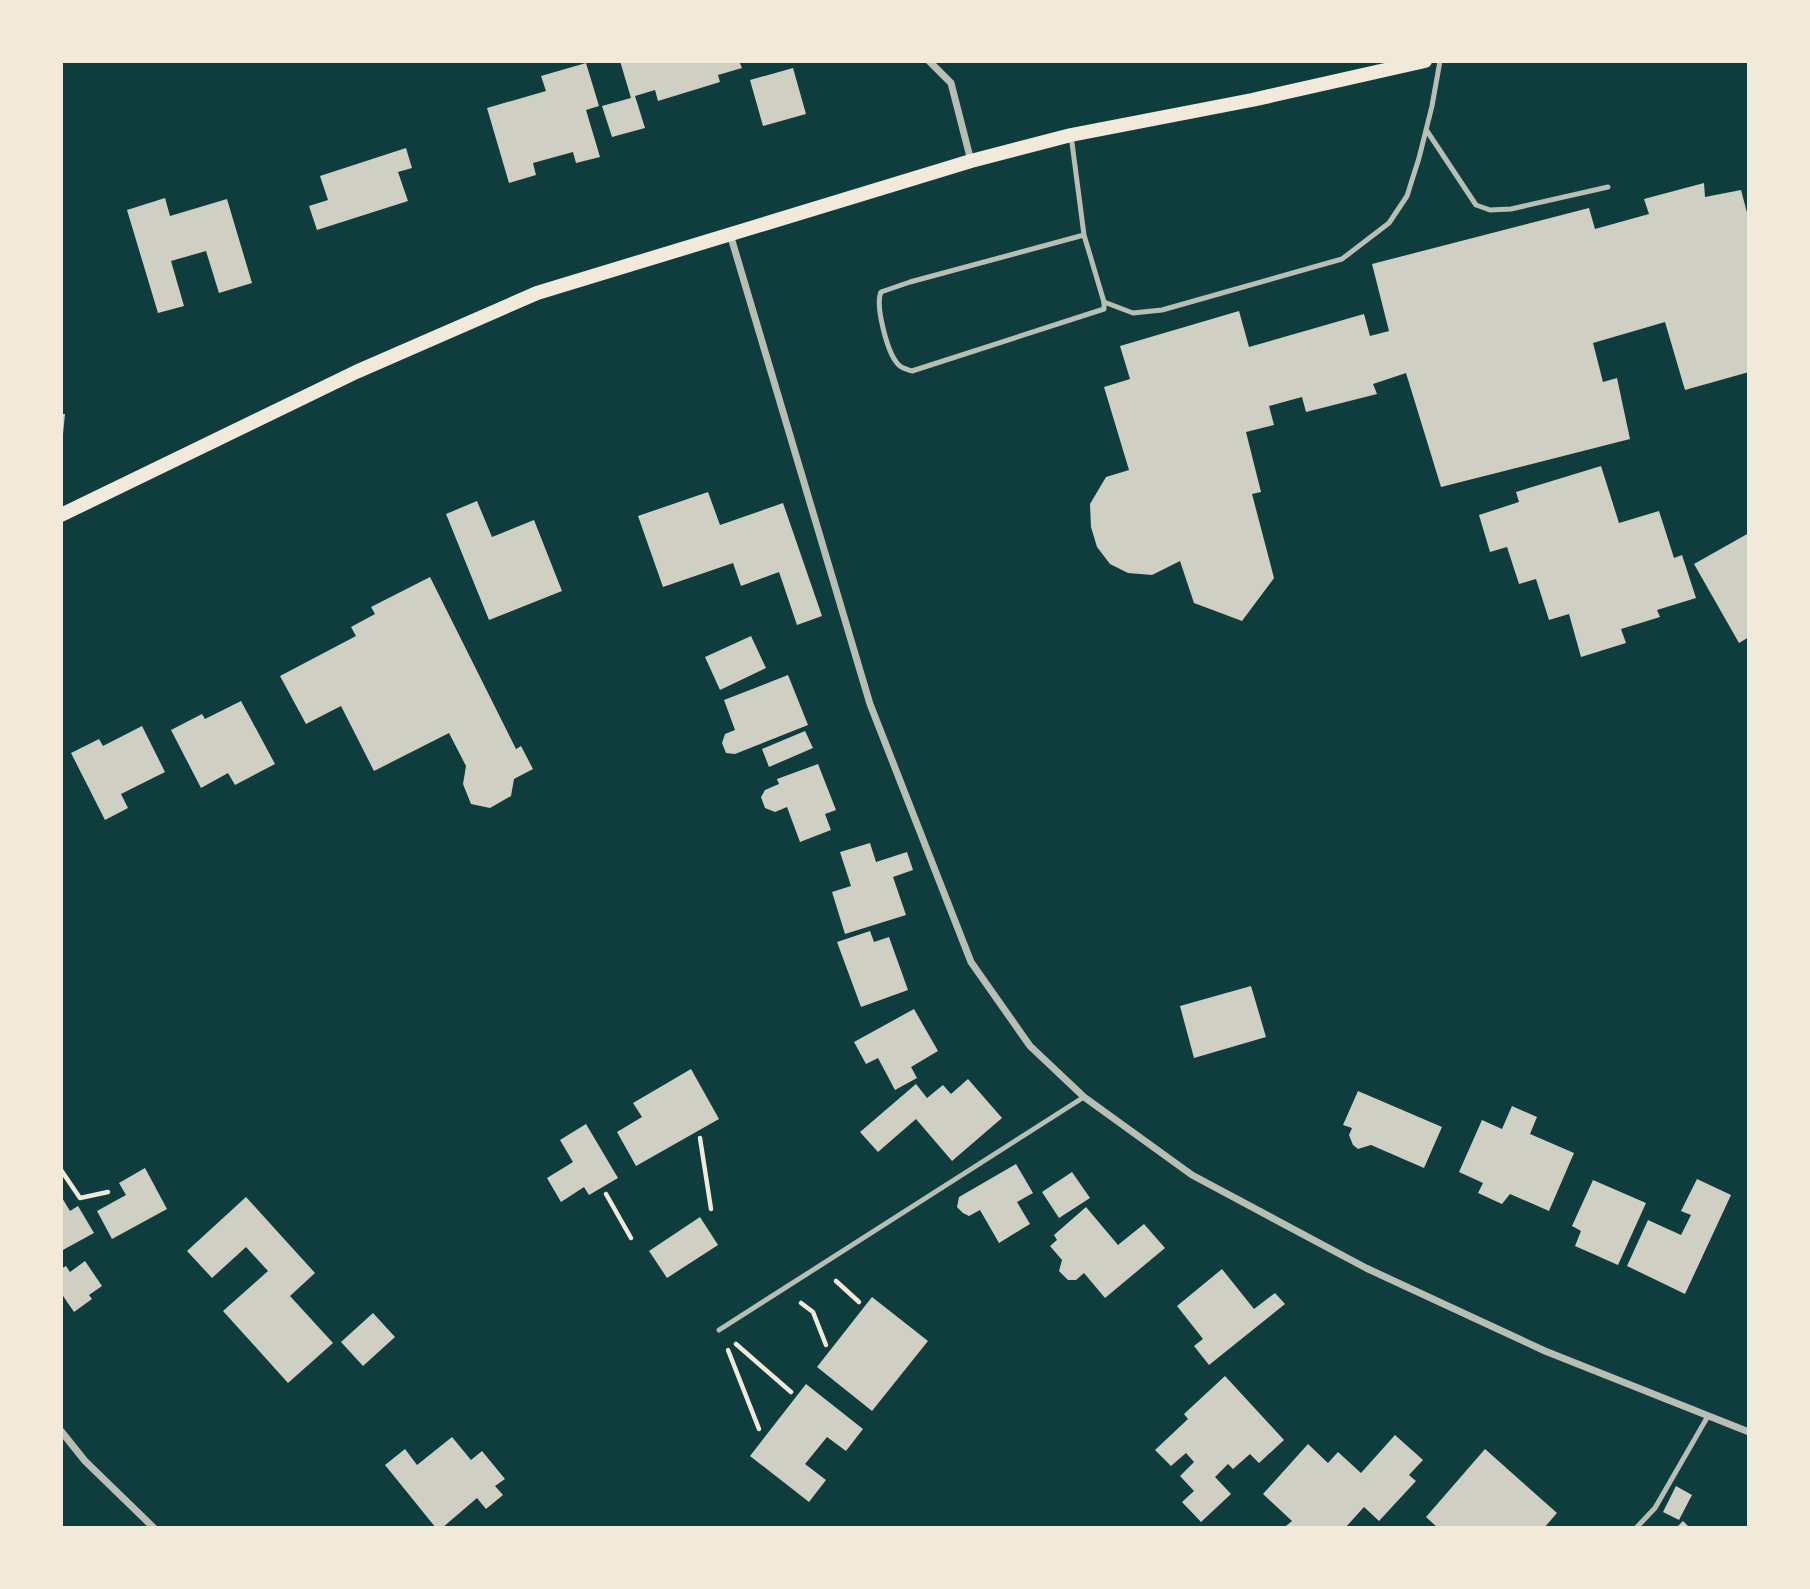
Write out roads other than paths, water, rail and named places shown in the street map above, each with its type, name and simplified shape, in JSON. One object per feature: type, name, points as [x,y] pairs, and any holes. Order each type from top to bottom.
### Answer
[{"type":"main road","points":[[61,516],[356,372],[537,293],[971,161],[1070,135],[1252,100],[1425,61]]},
{"type":"street","points":[[929,61],[951,83],[971,161]]},
{"type":"street","points":[[729,233],[870,704],[971,962],[1030,1046],[1084,1097],[1192,1175],[1366,1268],[1545,1351],[1749,1432]]},
{"type":"street","points":[[61,1431],[85,1461],[154,1528]]},
{"type":"lane","points":[[1104,302],[1133,313],[1162,310],[1342,259],[1389,223],[1407,196],[1427,131],[1440,61]]},
{"type":"lane","points":[[1427,131],[1464,190],[1475,205],[1483,208],[1511,209],[1608,187]]},
{"type":"lane","points":[[1070,135],[1084,235],[1104,309],[912,371],[897,364],[878,305],[879,294],[887,289],[1084,235]]},
{"type":"lane","points":[[719,1330],[1084,1097]]},
{"type":"lane","points":[[1636,1528],[1655,1508],[1708,1416]]}]
